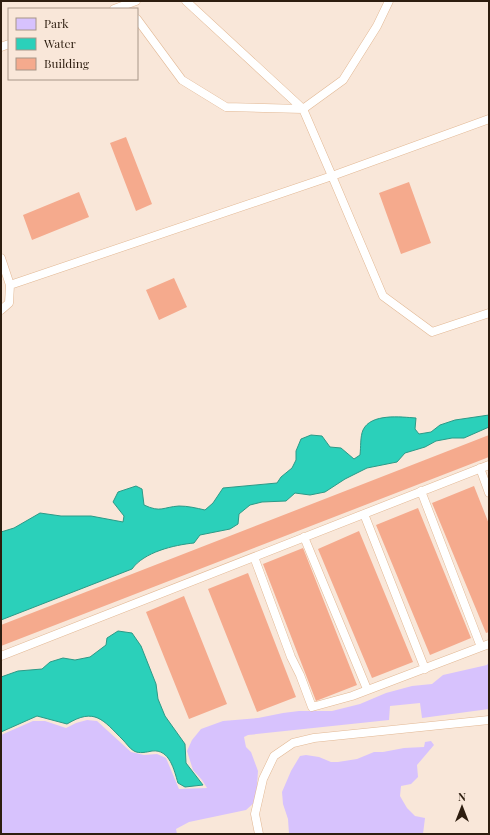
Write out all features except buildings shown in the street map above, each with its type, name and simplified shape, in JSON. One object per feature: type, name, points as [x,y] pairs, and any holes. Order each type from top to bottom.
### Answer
[{"type":"lane","points":[[117,8],[136,1]]},
{"type":"lane","points":[[186,1],[303,109],[383,296],[432,332],[489,313]]},
{"type":"lane","points":[[138,20],[182,80],[226,107],[303,109],[343,80],[377,26],[389,1]]},
{"type":"lane","points":[[10,285],[332,176],[489,119]]},
{"type":"lane","points":[[1,258],[10,285],[9,303],[1,310]]},
{"type":"lane","points":[[1,656],[489,465]]},
{"type":"lane","points":[[480,468],[489,492]]},
{"type":"lane","points":[[254,557],[312,707],[352,696],[485,646],[421,491]]},
{"type":"lane","points":[[364,514],[425,669]]},
{"type":"lane","points":[[304,537],[367,690]]},
{"type":"lane","points":[[260,834],[255,814],[263,779],[274,756],[293,743],[314,738],[489,720]]},
{"type":"green space","points":[[489,662],[489,709],[422,718],[420,703],[390,706],[389,720],[248,735],[244,737],[246,747],[251,752],[258,771],[256,801],[246,810],[189,822],[176,829],[177,834],[1,834],[1,735],[33,721],[45,721],[66,728],[87,720],[97,721],[131,752],[144,755],[157,754],[166,758],[179,789],[207,788],[193,770],[187,751],[192,740],[201,729],[223,721],[258,718],[299,711],[332,711],[360,704],[386,693],[412,686],[432,684],[443,675],[487,665]]},
{"type":"green space","points":[[431,741],[434,745],[417,765],[418,777],[411,784],[401,786],[400,796],[407,808],[415,816],[425,818],[423,834],[289,834],[288,819],[283,804],[282,792],[291,771],[300,756],[306,755],[319,757],[331,762],[338,762],[357,759],[374,752],[424,747],[425,742]]},
{"type":"water","points":[[489,415],[489,427],[464,438],[452,438],[436,441],[425,447],[405,453],[397,462],[367,468],[345,479],[325,492],[310,495],[295,493],[286,501],[262,502],[250,505],[239,514],[238,524],[230,529],[200,535],[194,543],[160,550],[144,558],[132,569],[1,620],[1,532],[14,528],[40,513],[61,516],[91,516],[123,522],[124,516],[113,502],[118,492],[136,486],[142,489],[144,505],[154,509],[182,506],[205,510],[213,503],[223,488],[277,483],[281,477],[292,468],[296,460],[296,451],[301,439],[311,435],[322,436],[330,447],[341,448],[354,459],[360,455],[363,430],[367,425],[379,418],[416,418],[415,429],[419,434],[431,432],[440,425],[455,420]]},
{"type":"water","points":[[118,631],[132,633],[141,646],[156,684],[158,699],[165,716],[185,744],[186,763],[203,785],[185,787],[178,783],[170,761],[163,753],[158,751],[141,753],[134,751],[104,722],[92,716],[77,719],[67,724],[37,716],[1,732],[1,677],[18,671],[42,669],[50,662],[63,658],[75,660],[90,657],[106,645],[107,638]]}]
